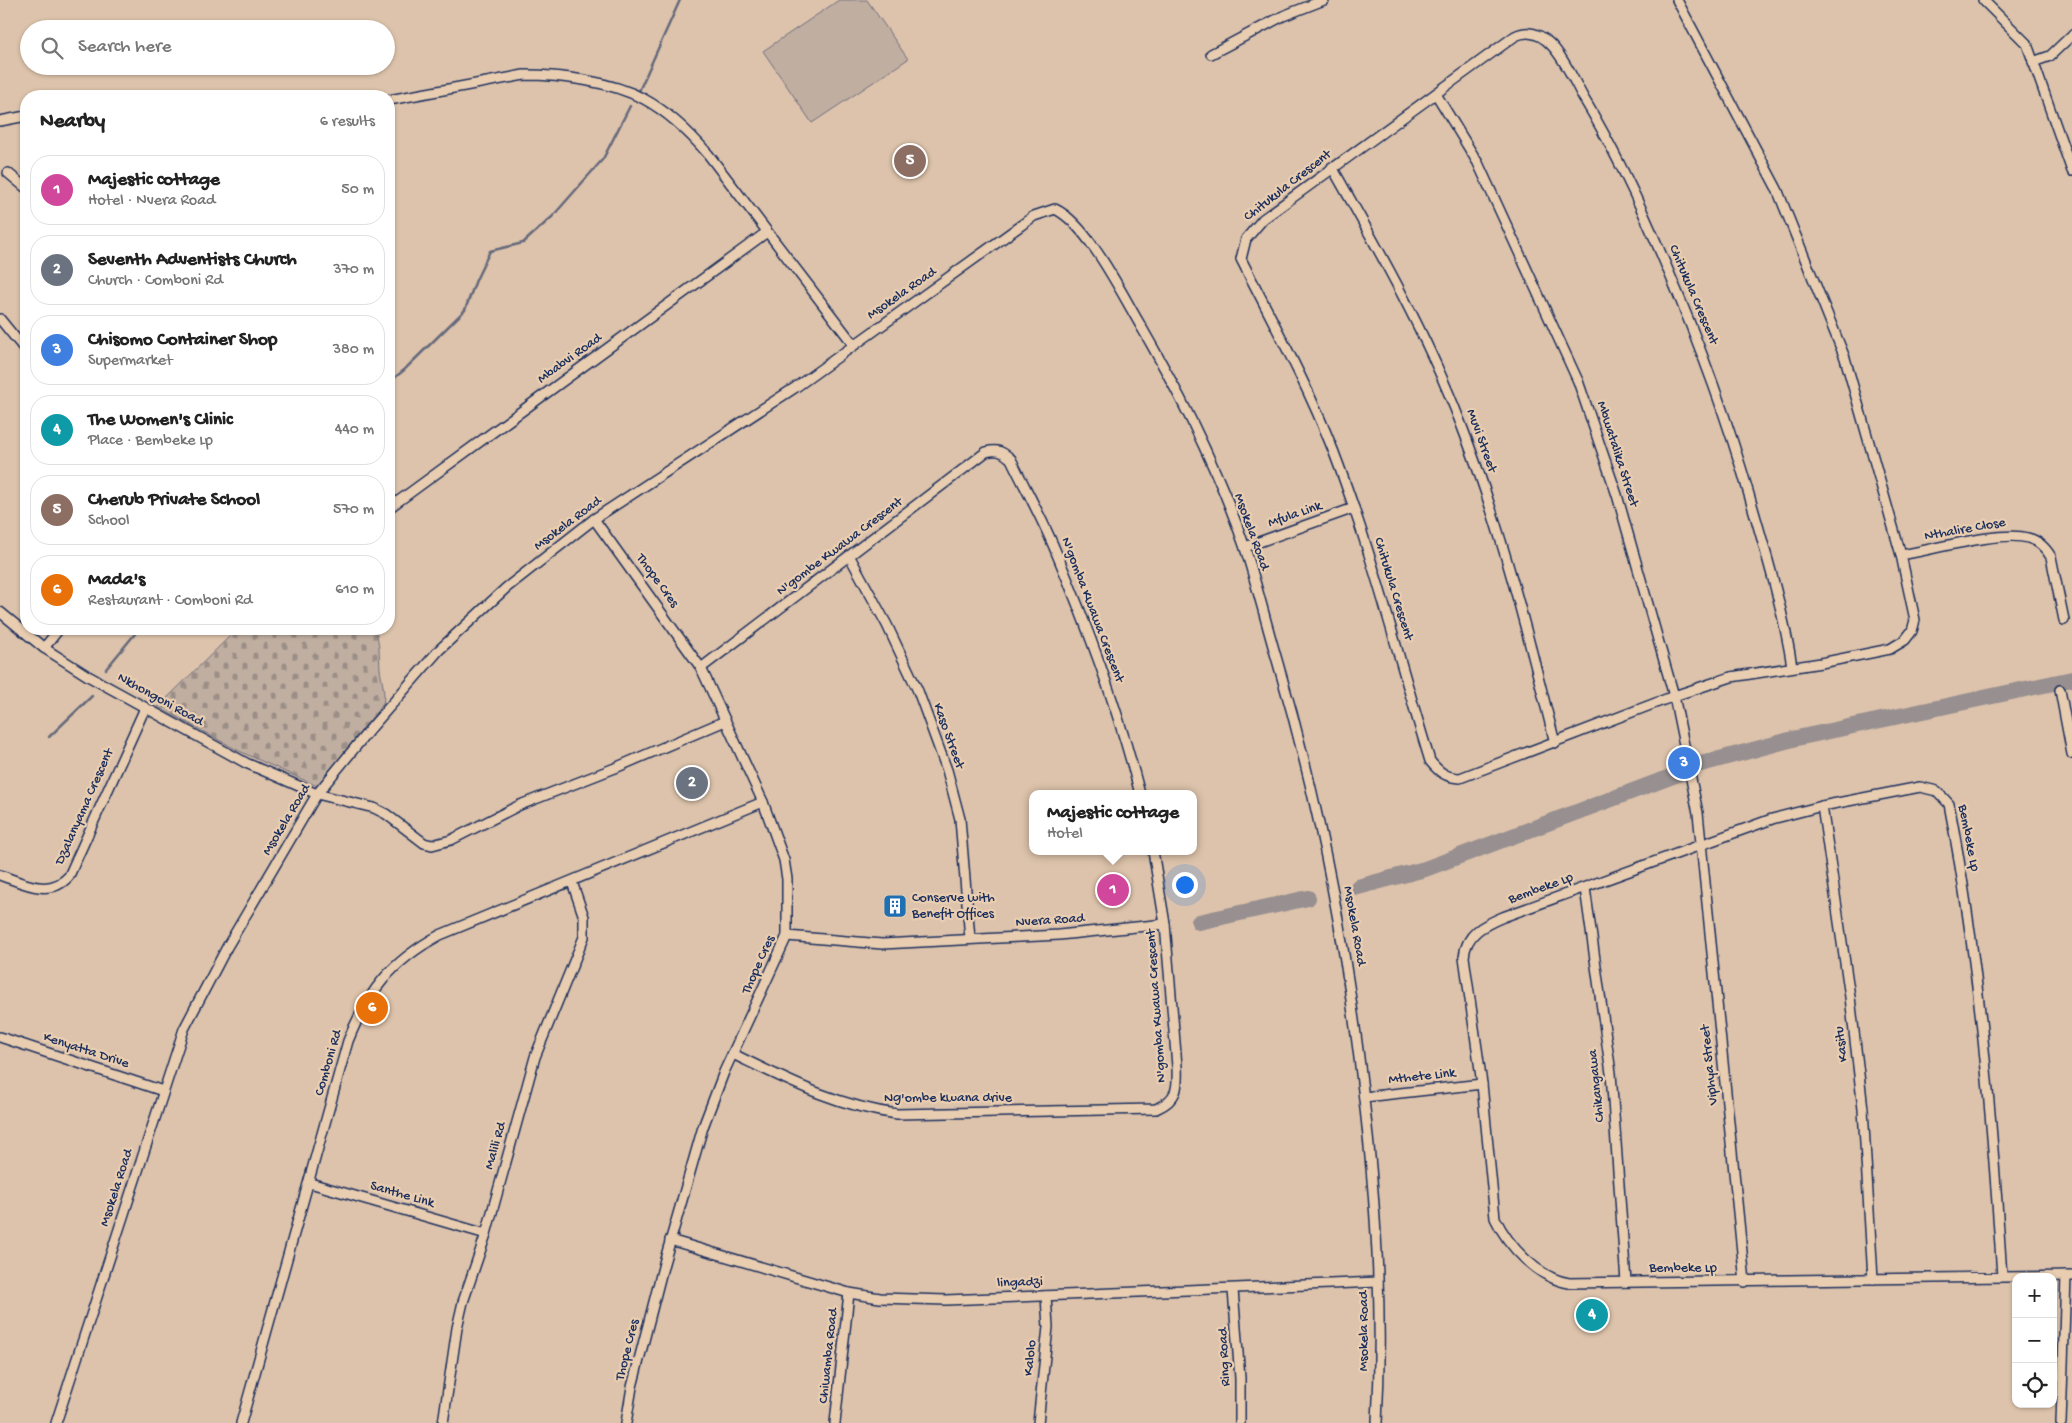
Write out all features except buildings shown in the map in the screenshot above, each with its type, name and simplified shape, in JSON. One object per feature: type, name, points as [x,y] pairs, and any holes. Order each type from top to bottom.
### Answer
[{"type":"street","points":[[1211,54],[1226,44],[1283,16],[1324,0]]},
{"type":"street","name":"Chitukula Crescent","points":[[1677,0],[1777,190],[1816,283],[1844,358],[1901,555],[1915,620],[1912,631],[1905,640],[1890,648],[1857,656],[1731,677],[1674,696],[1460,778],[1446,776],[1430,761],[1354,508],[1307,389],[1241,259],[1246,240],[1263,219],[1332,167],[1519,34],[1535,34],[1552,44],[1594,114],[1634,188],[1699,342],[1737,453],[1770,565],[1792,666]]},
{"type":"street","points":[[1983,0],[2024,40],[2072,171]]},
{"type":"street","points":[[2033,62],[2050,56],[2072,35]]},
{"type":"street","points":[[395,99],[524,75],[562,76],[626,92],[658,108],[696,140],[854,345]]},
{"type":"street","name":"Mbwatalika Street","points":[[1436,94],[1478,163],[1578,381],[1617,495],[1674,696],[1698,813],[1701,846]]},
{"type":"street","points":[[0,121],[20,117]]},
{"type":"street","name":"Muvi Street","points":[[1332,167],[1373,238],[1464,430],[1517,593],[1555,743]]},
{"type":"street","points":[[8,173],[20,183]]},
{"type":"street","name":"Msokela Road","points":[[56,1423],[184,1029],[227,947],[317,794],[439,650],[506,588],[594,519],[796,387],[1034,216],[1055,209],[1066,214],[1076,224],[1109,273],[1145,333],[1204,448],[1245,547],[1306,760],[1348,972],[1374,1189],[1378,1282],[1377,1423]]},
{"type":"street","name":"Mbabvi Road","points":[[395,504],[767,232]]},
{"type":"street","points":[[0,320],[20,344]]},
{"type":"street","name":"N'gombe Kwawa Crescent","points":[[701,668],[850,557],[986,452],[996,450]]},
{"type":"street","name":"N'gomba Kwawa Crescent","points":[[996,450],[1004,453],[1011,459],[1056,550],[1102,674],[1139,790]]},
{"type":"street","name":"Mfula Link","points":[[1245,547],[1354,508]]},
{"type":"street","name":"Thope Cres","points":[[594,519],[701,668],[763,802],[784,860],[787,879],[787,936],[732,1054],[703,1127],[670,1240],[632,1387],[626,1423]]},
{"type":"street","name":"Nthalire Close","points":[[1901,555],[2004,536],[2030,538],[2046,548],[2051,557],[2064,620]]},
{"type":"street","name":"Kaso Street","points":[[850,557],[888,625],[918,691],[947,770],[960,819],[970,939]]},
{"type":"street","name":"Nkhongoni Road","points":[[0,612],[20,628]]},
{"type":"street","name":"Nkhongoni Road","points":[[28,635],[44,648],[88,676],[246,763],[317,794],[374,808],[386,814],[424,843],[432,845],[450,840],[520,806],[623,765],[725,721]]},
{"type":"street","points":[[44,648],[54,635]]},
{"type":"street","points":[[2060,690],[2072,754]]},
{"type":"street","name":"Dzalanyama Crescent","points":[[0,875],[38,888],[54,887],[62,884],[69,876],[145,708]]},
{"type":"street","name":"Bembeke Lp","points":[[2002,1277],[1988,1084],[1974,952],[1949,804],[1937,791],[1920,787],[1822,806],[1772,820],[1483,926],[1472,934],[1466,944],[1464,957],[1482,1084],[1495,1218],[1502,1233],[1535,1266],[1557,1281],[1570,1283],[1746,1282],[2069,1276]]},
{"type":"street","name":"Comboni Rd","points":[[241,1423],[310,1183],[348,1041],[366,1000],[387,974],[411,953],[440,935],[763,802]]},
{"type":"street","name":"Kasitu","points":[[1822,806],[1848,978],[1862,1100],[1873,1279]]},
{"type":"street","name":"Viphya Street","points":[[1701,846],[1746,1282]]},
{"type":"street","name":"N'gomba Kwawa Crescent","points":[[1154,855],[1165,924],[1177,1066],[1178,1085],[1172,1099]]},
{"type":"street","name":"Malili Rd","points":[[443,1423],[456,1328],[486,1234],[535,1057],[584,937],[584,916],[572,882]]},
{"type":"street","name":"Chikangawa","points":[[1585,888],[1611,1073],[1626,1282]]},
{"type":"street","name":"Nvera Road","points":[[787,936],[882,944],[1075,934],[1165,924]]},
{"type":"street","name":"Kenyatta Drive","points":[[0,1037],[163,1091]]},
{"type":"street","name":"Ng'ombe kwana drive","points":[[732,1054],[842,1103],[866,1110],[897,1114],[1156,1109],[1166,1105],[1172,1099]]},
{"type":"street","name":"Mthete Link","points":[[1364,1097],[1482,1084]]},
{"type":"street","name":"Santhe Link","points":[[310,1183],[486,1234]]},
{"type":"street","name":"lingadzi","points":[[670,1240],[850,1293],[880,1298],[946,1300],[1233,1290],[1378,1282]]},
{"type":"street","points":[[2061,1423],[2069,1276]]},
{"type":"street","name":"Ring Road","points":[[1233,1290],[1240,1378],[1240,1423]]},
{"type":"street","name":"Chiwamba Road","points":[[835,1423],[850,1293]]},
{"type":"street","name":"Kalolo","points":[[1038,1423],[1048,1326],[1046,1296]]},
{"type":"green space","points":[[839,0],[867,0],[908,59],[812,123],[763,51]]},
{"type":"green space","points":[[231,635],[377,635],[384,690],[383,704],[317,786],[239,751],[158,707]]},
{"type":"waterway","points":[[639,91],[680,0]]},
{"type":"waterway","points":[[395,377],[465,310],[476,280],[490,251],[523,243],[552,217],[603,159],[630,106]]},
{"type":"waterway","points":[[106,669],[134,635]]},
{"type":"waterway","points":[[1701,764],[1797,738],[2072,679]]},
{"type":"waterway","points":[[49,737],[92,696]]},
{"type":"waterway","points":[[1358,887],[1425,869],[1681,773]]},
{"type":"waterway","points":[[1199,922],[1308,898]]},
{"type":"place","name":"Cherub Private School","points":[[910,161]]},
{"type":"place","name":"Chisomo Container Shop","points":[[1684,763]]},
{"type":"place","name":"Seventh Adventists Church","points":[[692,783]]},
{"type":"place","name":"Majestic cottage","points":[[1113,890]]},
{"type":"place","name":"Conserve with Benefit Offices","points":[[895,906]]},
{"type":"place","name":"Mada's","points":[[372,1008]]},
{"type":"place","name":"The Women's Clinic","points":[[1592,1315]]}]
